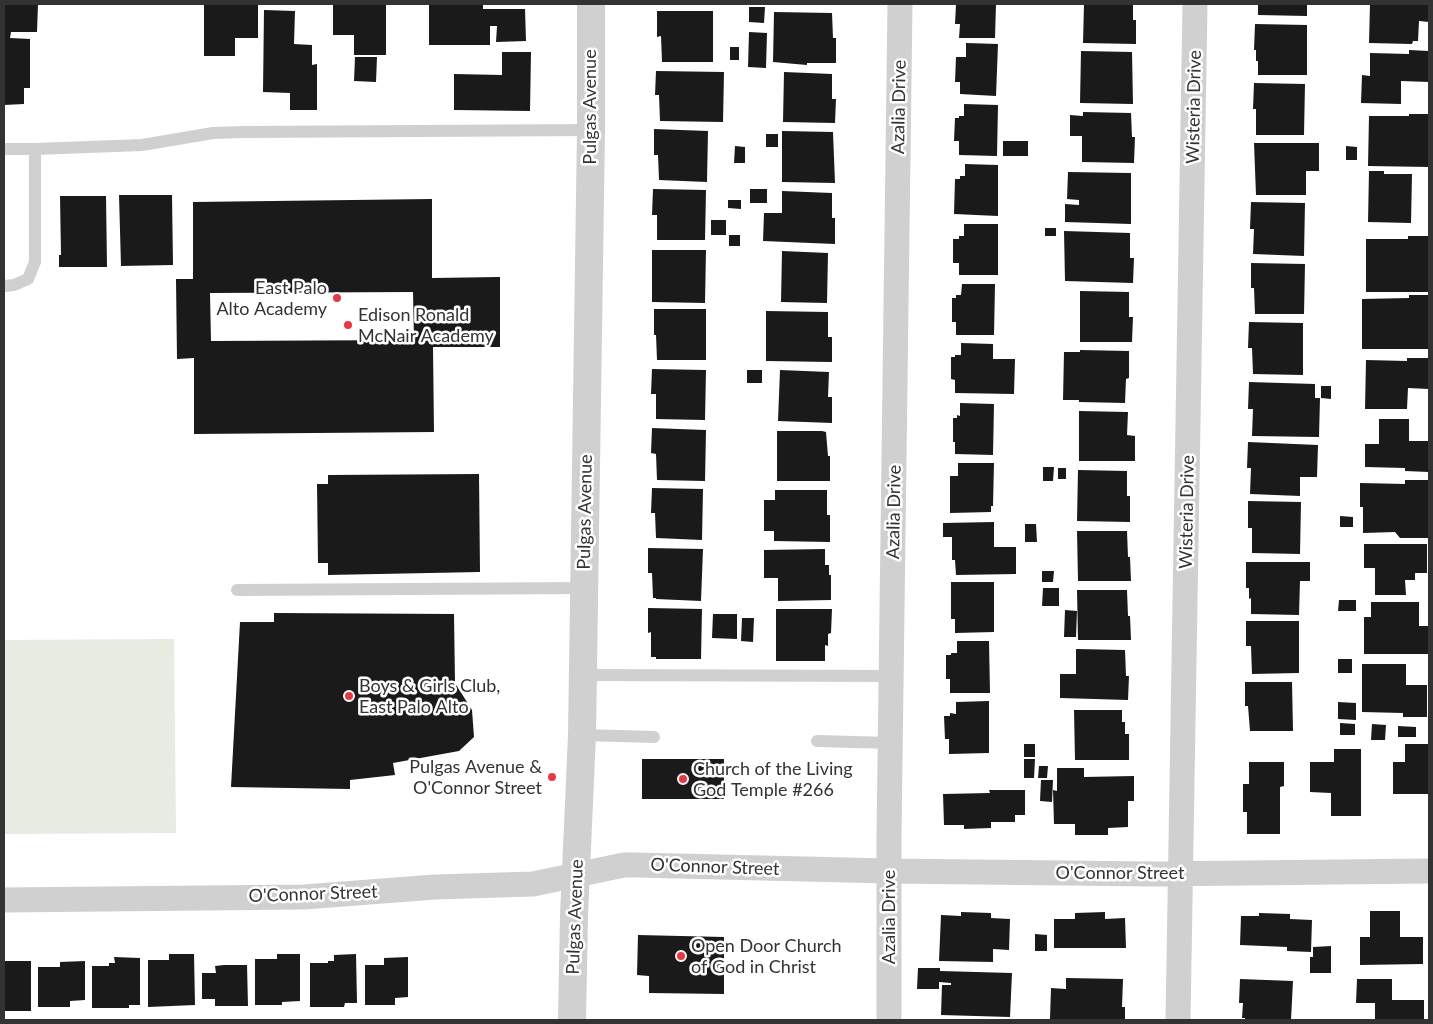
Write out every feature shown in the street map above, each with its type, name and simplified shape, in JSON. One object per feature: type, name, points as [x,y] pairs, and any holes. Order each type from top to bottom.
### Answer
[{"type":"street","name":"Pulgas Avenue","points":[[572,1020],[574,915],[582,735],[591,130],[590,4]]},
{"type":"street","name":"Azalia Drive","points":[[888,1020],[900,4]]},
{"type":"street","name":"Wisteria Drive","points":[[1178,1020],[1195,4]]},
{"type":"street","name":"O'Connor Street","points":[[4,900],[304,897],[435,887],[533,884],[624,865],[889,871],[1180,874],[1429,871]]},
{"type":"lane","points":[[4,149],[35,150],[142,145],[228,133],[591,130]]},
{"type":"lane","points":[[4,286],[14,285],[28,279],[35,262],[35,150]]},
{"type":"lane","points":[[236,590],[584,588]]},
{"type":"lane","points":[[583,675],[891,676]]},
{"type":"lane","points":[[582,735],[654,737]]},
{"type":"lane","points":[[817,741],[891,744]]},
{"type":"shaded area","points":[[174,639],[176,833],[4,834],[4,640]]},
{"type":"building","points":[[4,4],[38,4],[37,32],[11,32],[10,38],[30,39],[30,88],[24,88],[24,104],[4,105]]},
{"type":"building","points":[[204,4],[258,4],[258,38],[235,38],[235,56],[204,56]]},
{"type":"building","points":[[333,4],[386,4],[386,55],[354,55],[354,35],[333,35]]},
{"type":"building","points":[[429,4],[483,4],[483,9],[525,9],[526,41],[496,42],[497,26],[490,26],[490,45],[429,45]]},
{"type":"building","points":[[956,4],[996,4],[995,38],[959,38],[960,24],[955,24]]},
{"type":"building","points":[[1084,4],[1133,4],[1133,20],[1136,20],[1136,44],[1083,43]]},
{"type":"building","points":[[1258,4],[1307,4],[1307,16],[1258,15]]},
{"type":"building","points":[[1370,4],[1429,4],[1429,22],[1419,21],[1418,41],[1413,41],[1412,44],[1369,43]]},
{"type":"building","points":[[749,7],[765,7],[764,23],[749,22]]},
{"type":"building","points":[[264,10],[295,11],[294,44],[312,45],[312,65],[317,64],[317,110],[290,110],[290,93],[263,92]]},
{"type":"building","points":[[657,11],[713,11],[713,62],[662,62],[661,36],[657,37]]},
{"type":"building","points":[[774,12],[832,13],[833,38],[836,38],[836,63],[807,63],[807,65],[773,62]]},
{"type":"building","points":[[1255,24],[1307,25],[1307,75],[1258,75],[1258,61],[1256,61],[1256,50],[1254,50]]},
{"type":"building","points":[[749,32],[767,33],[766,68],[748,67]]},
{"type":"building","points":[[966,43],[998,44],[996,96],[960,94],[960,82],[955,82],[956,57],[966,57]]},
{"type":"building","points":[[730,47],[739,47],[739,60],[730,60]]},
{"type":"building","points":[[1409,50],[1429,51],[1429,82],[1401,81],[1401,104],[1361,103],[1362,75],[1370,76],[1370,53],[1409,54]]},
{"type":"building","points":[[1081,51],[1132,52],[1133,104],[1080,103]]},
{"type":"building","points":[[502,52],[531,52],[530,111],[454,110],[454,74],[502,75]]},
{"type":"building","points":[[355,57],[377,57],[376,82],[354,81]]},
{"type":"building","points":[[656,71],[724,72],[723,122],[660,121],[659,95],[655,95]]},
{"type":"building","points":[[784,72],[832,74],[832,99],[836,99],[835,123],[783,122]]},
{"type":"building","points":[[1254,83],[1305,84],[1304,135],[1256,135],[1256,109],[1253,109]]},
{"type":"building","points":[[964,104],[998,105],[997,156],[959,155],[959,141],[954,141],[955,118],[964,116]]},
{"type":"building","points":[[1083,112],[1131,113],[1132,137],[1135,137],[1134,163],[1082,162],[1082,136],[1070,136],[1070,115],[1083,116]]},
{"type":"building","points":[[1409,114],[1429,114],[1429,167],[1368,166],[1369,116],[1409,116]]},
{"type":"building","points":[[654,129],[708,131],[707,182],[659,180],[658,155],[654,155]]},
{"type":"building","points":[[782,131],[833,132],[835,183],[782,182]]},
{"type":"building","points":[[766,134],[778,134],[778,147],[766,147]]},
{"type":"building","points":[[1003,141],[1028,141],[1028,156],[1003,156]]},
{"type":"building","points":[[1254,143],[1319,143],[1319,171],[1306,171],[1306,195],[1256,195]]},
{"type":"building","points":[[735,146],[745,147],[745,163],[734,163]]},
{"type":"building","points":[[1346,146],[1357,147],[1357,160],[1346,160]]},
{"type":"building","points":[[965,164],[998,165],[998,216],[954,214],[955,179],[965,176]]},
{"type":"building","points":[[1369,171],[1384,171],[1384,174],[1412,174],[1411,223],[1368,222]]},
{"type":"building","points":[[1068,172],[1131,173],[1131,224],[1065,222],[1065,204],[1079,205],[1079,200],[1067,199]]},
{"type":"building","points":[[653,189],[706,190],[705,240],[657,240],[657,215],[652,215]]},
{"type":"building","points":[[750,189],[767,189],[767,203],[750,203]]},
{"type":"building","points":[[782,191],[832,193],[832,218],[835,218],[835,244],[763,241],[764,213],[782,213]]},
{"type":"building","points":[[119,195],[172,195],[173,265],[121,266]]},
{"type":"building","points":[[60,196],[106,196],[107,267],[59,267],[59,255],[61,255]]},
{"type":"building","points":[[432,199],[432,278],[500,277],[500,347],[433,347],[434,432],[194,434],[194,358],[177,359],[176,279],[193,279],[193,202]],"holes":[[[413,292],[414,340],[211,341],[210,293]]]},
{"type":"building","points":[[728,200],[741,200],[741,209],[728,208]]},
{"type":"building","points":[[1251,202],[1305,203],[1304,256],[1253,254],[1254,229],[1250,229]]},
{"type":"building","points":[[711,220],[726,220],[726,235],[711,235]]},
{"type":"building","points":[[964,224],[998,224],[998,275],[959,275],[959,263],[953,263],[953,239],[959,239],[959,236],[964,236]]},
{"type":"building","points":[[1045,228],[1056,228],[1056,236],[1045,236]]},
{"type":"building","points":[[1064,231],[1130,233],[1130,258],[1134,258],[1133,283],[1065,281]]},
{"type":"building","points":[[729,235],[740,235],[740,246],[729,246]]},
{"type":"building","points":[[1408,236],[1429,236],[1429,292],[1366,292],[1366,239],[1408,239]]},
{"type":"building","points":[[652,250],[706,250],[705,303],[652,302]]},
{"type":"building","points":[[782,251],[828,253],[827,303],[781,302]]},
{"type":"building","points":[[1251,263],[1305,264],[1304,314],[1255,314],[1254,288],[1251,288]]},
{"type":"building","points":[[962,284],[995,284],[994,335],[956,335],[956,322],[952,322],[952,298],[956,298],[956,295],[961,295]]},
{"type":"building","points":[[1080,291],[1129,292],[1129,317],[1133,317],[1132,342],[1080,342]]},
{"type":"building","points":[[1409,295],[1429,295],[1429,349],[1362,349],[1362,299],[1409,298]]},
{"type":"building","points":[[654,309],[706,309],[706,360],[657,360],[656,335],[654,335]]},
{"type":"building","points":[[766,311],[828,312],[828,337],[832,337],[832,362],[766,361]]},
{"type":"building","points":[[1249,322],[1303,323],[1303,375],[1253,374],[1252,348],[1248,348]]},
{"type":"building","points":[[961,343],[993,344],[993,359],[1015,359],[1014,394],[955,393],[955,380],[951,379],[951,357],[961,355]]},
{"type":"building","points":[[1080,350],[1129,351],[1129,378],[1126,379],[1125,403],[1063,400],[1064,352],[1080,352]]},
{"type":"building","points":[[1407,358],[1429,358],[1429,389],[1408,388],[1407,409],[1365,409],[1366,360],[1407,361]]},
{"type":"building","points":[[652,369],[706,370],[705,420],[656,419],[656,394],[651,394]]},
{"type":"building","points":[[747,370],[762,370],[762,383],[747,383]]},
{"type":"building","points":[[780,370],[829,372],[828,397],[832,397],[832,423],[778,421]]},
{"type":"building","points":[[1249,382],[1315,384],[1315,398],[1320,398],[1319,437],[1252,436],[1253,409],[1248,409]]},
{"type":"building","points":[[1321,386],[1331,386],[1331,399],[1321,398]]},
{"type":"building","points":[[960,403],[994,404],[993,455],[955,454],[953,418],[957,418],[957,415],[960,416]]},
{"type":"building","points":[[1079,411],[1128,412],[1127,435],[1135,436],[1135,461],[1079,461]]},
{"type":"building","points":[[1379,419],[1409,419],[1409,441],[1429,441],[1429,472],[1405,471],[1405,468],[1365,467],[1365,444],[1379,444]]},
{"type":"building","points":[[652,428],[706,430],[705,481],[657,480],[656,454],[651,453]]},
{"type":"building","points":[[777,431],[826,432],[828,456],[830,456],[830,481],[777,481]]},
{"type":"building","points":[[1248,442],[1318,445],[1317,477],[1300,477],[1300,496],[1250,494],[1251,468],[1247,468]]},
{"type":"building","points":[[958,463],[994,463],[993,506],[991,506],[991,512],[950,513],[950,476],[958,476]]},
{"type":"building","points":[[1043,467],[1054,467],[1053,481],[1043,481]]},
{"type":"building","points":[[1058,468],[1066,468],[1066,479],[1058,479]]},
{"type":"building","points":[[1078,470],[1127,471],[1127,496],[1130,496],[1130,522],[1077,521]]},
{"type":"building","points":[[479,474],[480,572],[328,575],[328,563],[318,563],[317,484],[328,484],[328,475]]},
{"type":"building","points":[[1405,480],[1429,480],[1429,538],[1400,538],[1395,532],[1363,533],[1363,507],[1360,507],[1360,483],[1405,484]]},
{"type":"building","points":[[652,488],[703,489],[702,540],[656,538],[655,513],[651,513]]},
{"type":"building","points":[[775,490],[827,490],[827,515],[830,515],[830,542],[774,541],[774,531],[764,531],[764,500],[775,500]]},
{"type":"building","points":[[1248,501],[1301,502],[1300,554],[1252,553],[1252,528],[1248,528]]},
{"type":"building","points":[[1340,516],[1353,517],[1353,527],[1340,527]]},
{"type":"building","points":[[994,522],[994,547],[1016,547],[1016,574],[956,575],[955,560],[952,560],[952,537],[943,537],[943,523]]},
{"type":"building","points":[[1025,524],[1036,524],[1037,542],[1025,542]]},
{"type":"building","points":[[1077,531],[1127,531],[1131,581],[1078,581]]},
{"type":"building","points":[[1364,544],[1427,544],[1427,573],[1415,573],[1415,580],[1405,580],[1406,595],[1375,595],[1375,568],[1364,568]]},
{"type":"building","points":[[648,548],[703,549],[701,601],[653,598],[652,573],[648,573]]},
{"type":"building","points":[[825,549],[825,565],[829,565],[829,575],[831,575],[831,600],[778,601],[778,578],[764,578],[764,550]]},
{"type":"building","points":[[1246,562],[1310,562],[1310,581],[1300,581],[1299,615],[1251,614],[1251,598],[1249,599],[1249,588],[1246,588]]},
{"type":"building","points":[[1042,571],[1054,571],[1053,582],[1042,582]]},
{"type":"building","points":[[951,582],[994,582],[994,632],[955,633],[955,619],[951,619]]},
{"type":"building","points":[[1043,588],[1059,588],[1059,606],[1042,606]]},
{"type":"building","points":[[1077,590],[1127,590],[1131,640],[1078,640]]},
{"type":"building","points":[[1339,600],[1356,600],[1356,611],[1338,611]]},
{"type":"building","points":[[1371,602],[1419,602],[1419,626],[1429,626],[1429,654],[1364,654],[1364,617],[1371,617]]},
{"type":"building","points":[[648,608],[702,609],[701,659],[656,659],[656,657],[651,657],[651,632],[648,633]]},
{"type":"building","points":[[776,609],[832,609],[831,633],[828,634],[828,646],[825,645],[825,661],[776,661]]},
{"type":"building","points":[[1065,610],[1077,611],[1076,637],[1064,637]]},
{"type":"building","name":"Boys & Girls Club, East Palo Alto","points":[[274,613],[454,614],[455,683],[472,710],[474,737],[459,751],[393,763],[395,775],[350,780],[350,789],[231,787],[240,622],[274,622]]},
{"type":"building","points":[[713,614],[737,614],[737,639],[712,638]]},
{"type":"building","points":[[742,618],[754,618],[753,642],[741,641]]},
{"type":"building","points":[[1246,621],[1299,621],[1299,673],[1252,674],[1251,646],[1246,646]]},
{"type":"building","points":[[957,641],[989,641],[990,693],[950,693],[950,679],[946,679],[946,655],[957,653]]},
{"type":"building","points":[[1076,649],[1125,650],[1126,676],[1129,676],[1128,700],[1060,698],[1060,674],[1076,674]]},
{"type":"building","points":[[1338,659],[1352,659],[1352,673],[1338,673]]},
{"type":"building","points":[[1362,664],[1406,664],[1406,685],[1427,685],[1427,717],[1403,717],[1403,713],[1362,712]]},
{"type":"building","points":[[1245,682],[1292,682],[1293,731],[1250,731],[1248,706],[1245,706]]},
{"type":"building","points":[[989,701],[989,753],[949,754],[949,739],[945,739],[944,716],[950,716],[950,713],[956,714],[956,702]]},
{"type":"building","points":[[1338,702],[1356,703],[1356,720],[1338,719]]},
{"type":"building","points":[[1074,710],[1122,710],[1125,734],[1129,734],[1129,760],[1075,760]]},
{"type":"building","points":[[1340,723],[1355,724],[1355,735],[1340,735]]},
{"type":"building","points":[[1372,724],[1386,725],[1385,740],[1371,740]]},
{"type":"building","points":[[1398,726],[1416,727],[1416,737],[1398,737]]},
{"type":"building","points":[[1024,744],[1035,744],[1035,757],[1024,757]]},
{"type":"building","points":[[1405,744],[1429,744],[1429,794],[1393,794],[1393,762],[1405,762]]},
{"type":"building","points":[[1334,749],[1361,749],[1361,816],[1331,816],[1331,793],[1310,792],[1310,762],[1334,762]]},
{"type":"building","name":"Church of the Living God Temple #266","points":[[642,759],[724,759],[724,799],[642,799]]},
{"type":"building","points":[[1024,759],[1035,759],[1034,778],[1024,778]]},
{"type":"building","points":[[1249,762],[1284,762],[1284,786],[1280,787],[1280,834],[1247,834],[1247,812],[1243,812],[1243,784],[1249,784]]},
{"type":"building","points":[[1039,766],[1048,766],[1047,778],[1038,778]]},
{"type":"building","points":[[1057,768],[1084,768],[1084,777],[1134,776],[1134,801],[1128,801],[1128,827],[1108,828],[1108,835],[1075,835],[1075,824],[1054,824],[1053,790],[1057,791]]},
{"type":"building","points":[[1041,780],[1053,780],[1052,802],[1040,801]]},
{"type":"building","points":[[989,790],[1025,790],[1025,815],[1015,815],[1015,822],[991,822],[991,828],[964,829],[964,825],[944,825],[943,794],[990,793]]},
{"type":"building","points":[[1370,911],[1400,911],[1400,937],[1423,937],[1423,964],[1360,965],[1360,937],[1370,937]]},
{"type":"building","points":[[961,912],[991,913],[991,918],[1010,919],[1009,950],[993,949],[993,962],[939,961],[941,915],[961,916]]},
{"type":"building","points":[[1105,912],[1105,919],[1125,918],[1126,948],[1054,948],[1054,919],[1075,919],[1075,913]]},
{"type":"building","points":[[1259,913],[1290,914],[1290,919],[1312,920],[1311,952],[1287,951],[1287,947],[1240,945],[1241,916],[1259,916]]},
{"type":"building","points":[[1035,934],[1047,935],[1047,951],[1035,951]]},
{"type":"building","name":"Open Door Church of God in Christ","points":[[638,935],[724,937],[724,994],[649,993],[649,976],[637,975]]},
{"type":"building","points":[[1331,946],[1331,973],[1310,973],[1310,957],[1313,957],[1313,947]]},
{"type":"building","points":[[169,954],[194,954],[195,1005],[148,1007],[148,960],[169,960]]},
{"type":"building","points":[[277,954],[300,954],[300,1001],[282,1002],[282,1005],[255,1005],[255,959],[277,959]]},
{"type":"building","points":[[356,954],[357,1003],[345,1003],[344,1007],[310,1007],[310,963],[328,963],[328,961],[334,961],[334,955]]},
{"type":"building","points":[[114,957],[140,958],[140,1005],[129,1005],[129,1008],[92,1008],[92,966],[109,966],[109,963],[115,963]]},
{"type":"building","points":[[408,957],[408,997],[395,998],[395,1005],[365,1005],[365,965],[384,965],[384,958]]},
{"type":"building","points":[[4,961],[31,961],[31,1011],[4,1011]]},
{"type":"building","points":[[85,961],[85,1000],[70,1001],[70,1007],[38,1007],[38,967],[60,967],[60,962]]},
{"type":"building","points":[[247,965],[248,1006],[215,1006],[215,999],[202,999],[202,973],[216,973],[215,966]]},
{"type":"building","points":[[918,968],[940,968],[940,971],[1012,973],[1010,1017],[941,1015],[942,985],[951,985],[951,983],[939,982],[939,989],[917,989]]},
{"type":"building","points":[[1066,978],[1123,979],[1122,1007],[1125,1007],[1125,1020],[1050,1019],[1051,988],[1066,989]]},
{"type":"building","points":[[1240,979],[1293,981],[1291,1020],[1245,1020],[1245,1018],[1242,1018],[1243,1003],[1239,1003]]},
{"type":"building","points":[[1357,979],[1392,979],[1392,1000],[1424,1000],[1424,1020],[1375,1020],[1375,1003],[1356,1003]]},
{"type":"place","name":"East Palo Alto Academy","points":[[337,298]]},
{"type":"place","name":"Edison Ronald McNair Academy","points":[[348,325]]},
{"type":"place","name":"Boys & Girls Club, East Palo Alto","points":[[349,696]]},
{"type":"place","name":"Pulgas Avenue & O'Connor Street","points":[[552,777]]},
{"type":"place","name":"Church of the Living God Temple #266","points":[[683,779]]},
{"type":"place","name":"Open Door Church of God in Christ","points":[[681,956]]}]
